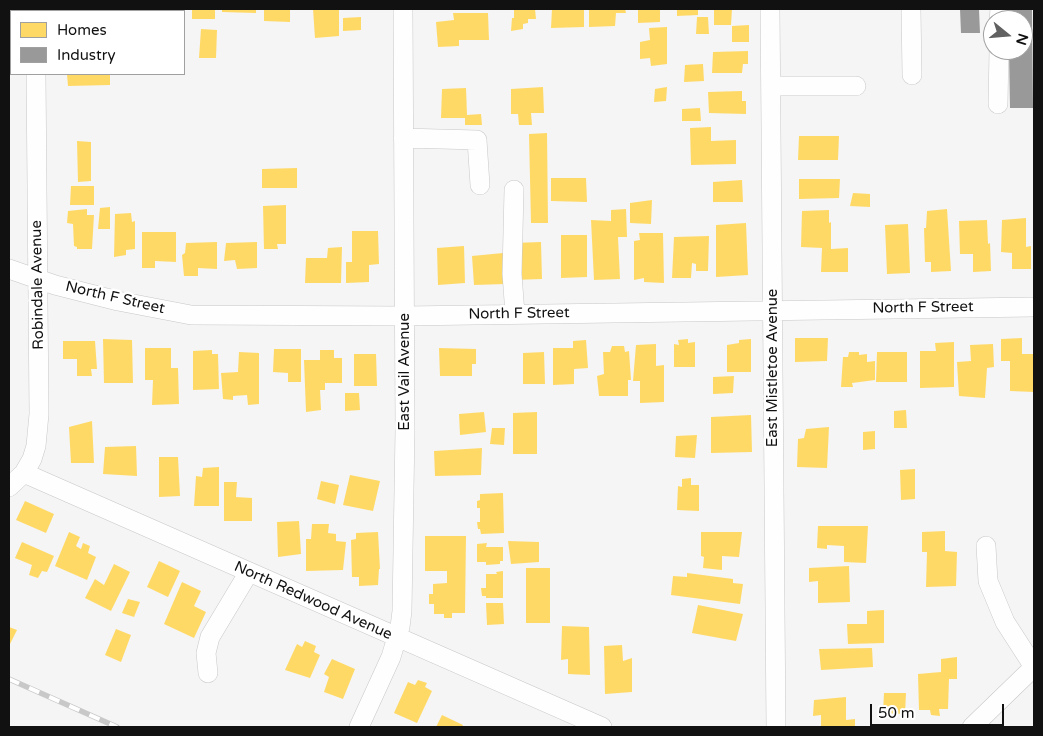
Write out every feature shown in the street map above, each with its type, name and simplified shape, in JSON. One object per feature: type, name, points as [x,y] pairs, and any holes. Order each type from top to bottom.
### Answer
[{"type":"street","name":"East Vail Avenue","points":[[359,727],[391,657],[397,638],[402,611],[404,583],[403,9]]},
{"type":"street","name":"East Mistletoe Avenue","points":[[770,9],[776,727]]},
{"type":"street","points":[[911,9],[912,75]]},
{"type":"street","points":[[998,104],[999,60]]},
{"type":"street","name":"Robindale Avenue","points":[[9,487],[24,473],[32,459],[36,446],[39,414],[36,75]]},
{"type":"street","points":[[771,86],[856,86]]},
{"type":"street","points":[[404,138],[477,140],[480,185]]},
{"type":"street","points":[[514,190],[512,274],[515,314]]},
{"type":"street","name":"North F Street","points":[[9,270],[54,285],[118,301],[191,315],[405,316],[1034,307]]},
{"type":"street","name":"North Redwood Avenue","points":[[24,473],[602,727]]},
{"type":"street","points":[[972,727],[1034,667],[1004,622],[988,581],[986,546]]},
{"type":"street","points":[[208,673],[206,653],[210,637],[250,572]]},
{"type":"building: Homes","points":[[192,9],[215,9],[215,19],[192,19]]},
{"type":"building: Homes","points":[[222,9],[256,9],[256,13],[222,12]]},
{"type":"building: Homes","points":[[264,9],[290,9],[290,22],[264,21]]},
{"type":"building: Homes","points":[[313,9],[339,9],[339,36],[315,38]]},
{"type":"building: Homes","points":[[514,9],[535,9],[536,19],[528,19],[528,23],[523,24],[523,29],[511,31]]},
{"type":"building: Homes","points":[[552,9],[584,9],[584,27],[551,28]]},
{"type":"building: Homes","points":[[589,9],[625,9],[626,13],[616,13],[615,26],[589,27]]},
{"type":"building: Homes","points":[[638,9],[660,9],[660,22],[638,23]]},
{"type":"building: Homes","points":[[677,9],[698,9],[698,15],[677,16]]},
{"type":"building: Homes","points":[[714,9],[732,9],[731,25],[714,25]]},
{"type":"building: Homes","points":[[453,13],[488,13],[489,40],[459,40],[459,46],[438,47],[436,22],[454,20]]},
{"type":"building: Homes","points":[[361,17],[361,30],[343,31],[343,18]]},
{"type":"building: Homes","points":[[697,17],[708,17],[709,34],[696,34]]},
{"type":"building: Homes","points":[[749,25],[749,42],[732,42],[732,26]]},
{"type":"building: Homes","points":[[667,27],[667,64],[651,66],[650,58],[640,59],[640,42],[650,40],[649,28]]},
{"type":"building: Homes","points":[[201,29],[217,30],[216,58],[199,58]]},
{"type":"building: Homes","points":[[748,51],[748,64],[743,64],[742,73],[712,73],[713,52]]},
{"type":"building: Homes","points":[[703,64],[704,81],[684,82],[685,65]]},
{"type":"building: Homes","points":[[67,75],[110,75],[110,85],[68,86]]},
{"type":"building: Homes","points":[[543,87],[544,113],[531,113],[532,125],[519,125],[518,114],[511,114],[511,89]]},
{"type":"building: Homes","points":[[667,87],[666,101],[654,102],[655,89]]},
{"type":"building: Homes","points":[[466,88],[467,115],[481,114],[482,125],[465,125],[465,118],[441,118],[442,89]]},
{"type":"building: Homes","points":[[742,91],[742,101],[746,101],[746,114],[709,113],[708,92]]},
{"type":"building: Homes","points":[[700,108],[701,121],[682,121],[682,109]]},
{"type":"building: Homes","points":[[711,127],[711,141],[736,140],[736,164],[691,165],[690,128]]},
{"type":"building: Homes","points":[[547,133],[548,223],[531,223],[529,134]]},
{"type":"building: Homes","points":[[799,136],[839,136],[838,160],[798,160]]},
{"type":"building: Homes","points":[[77,141],[91,142],[91,181],[78,182]]},
{"type":"building: Homes","points":[[297,168],[297,188],[262,188],[262,169]]},
{"type":"building: Homes","points":[[551,178],[586,178],[587,202],[551,201]]},
{"type":"building: Homes","points":[[799,179],[840,179],[839,198],[799,199]]},
{"type":"building: Homes","points":[[742,180],[743,202],[713,202],[713,182]]},
{"type":"building: Homes","points":[[71,186],[94,186],[94,205],[70,205]]},
{"type":"building: Homes","points":[[853,193],[870,194],[870,207],[850,206]]},
{"type":"building: Homes","points":[[652,200],[651,224],[630,223],[630,203]]},
{"type":"building: Homes","points":[[286,205],[286,244],[277,244],[278,249],[264,249],[263,206]]},
{"type":"building: Homes","points":[[110,207],[110,229],[98,229],[100,208]]},
{"type":"building: Homes","points":[[87,209],[87,215],[94,215],[92,249],[77,249],[74,246],[73,224],[67,223],[68,211]]},
{"type":"building: Homes","points":[[626,209],[627,237],[618,237],[620,279],[594,280],[591,220],[611,221],[611,210]]},
{"type":"building: Homes","points":[[947,209],[951,271],[931,272],[931,262],[925,262],[924,228],[926,228],[927,211]]},
{"type":"building: Homes","points":[[829,210],[831,249],[848,248],[848,272],[821,272],[822,248],[801,247],[802,211]]},
{"type":"building: Homes","points":[[131,213],[132,222],[135,221],[135,249],[126,250],[126,255],[114,257],[115,214]]},
{"type":"building: Homes","points":[[1026,218],[1026,247],[1031,246],[1031,269],[1012,269],[1012,253],[1001,252],[1002,220]]},
{"type":"building: Homes","points":[[987,220],[991,271],[973,272],[973,254],[960,254],[959,221]]},
{"type":"building: Homes","points":[[746,223],[748,275],[716,277],[716,225]]},
{"type":"building: Homes","points":[[908,224],[910,273],[887,274],[885,225]]},
{"type":"building: Homes","points":[[352,231],[378,231],[379,264],[369,265],[369,282],[346,283],[346,262],[352,262]]},
{"type":"building: Homes","points":[[142,232],[176,232],[176,262],[155,261],[155,268],[142,268]]},
{"type":"building: Homes","points":[[639,233],[663,233],[664,283],[644,282],[644,278],[634,280],[634,241],[640,240]]},
{"type":"building: Homes","points":[[561,235],[587,235],[587,277],[561,278]]},
{"type":"building: Homes","points":[[709,236],[708,271],[696,271],[696,264],[692,263],[691,278],[672,278],[674,237]]},
{"type":"building: Homes","points":[[217,242],[217,269],[198,268],[198,276],[184,276],[182,255],[185,253],[186,243]]},
{"type":"building: Homes","points":[[257,242],[257,268],[237,269],[235,260],[224,261],[226,243]]},
{"type":"building: Homes","points":[[541,242],[542,279],[513,280],[513,243]]},
{"type":"building: Homes","points":[[464,246],[465,283],[438,285],[437,248]]},
{"type":"building: Homes","points":[[342,247],[341,283],[305,283],[306,258],[327,258],[328,248]]},
{"type":"building: Homes","points":[[503,253],[505,284],[474,285],[472,256]]},
{"type":"building: Homes","points":[[795,338],[828,338],[827,361],[795,362]]},
{"type":"building: Homes","points":[[1022,338],[1022,354],[1034,354],[1034,392],[1010,391],[1010,361],[1001,361],[1001,339]]},
{"type":"building: Homes","points":[[103,339],[132,340],[133,383],[104,383]]},
{"type":"building: Homes","points":[[688,339],[688,343],[695,342],[695,367],[674,367],[674,344],[679,345],[678,340]]},
{"type":"building: Homes","points":[[751,339],[751,372],[727,372],[727,345],[739,343],[739,340]]},
{"type":"building: Homes","points":[[586,340],[588,368],[574,369],[574,384],[553,385],[553,348],[573,348],[573,341]]},
{"type":"building: Homes","points":[[63,341],[95,341],[97,369],[91,369],[92,376],[77,376],[77,359],[63,359]]},
{"type":"building: Homes","points":[[954,342],[954,387],[920,388],[920,351],[936,351],[935,343]]},
{"type":"building: Homes","points":[[656,344],[656,366],[664,365],[664,402],[640,403],[640,381],[633,381],[636,345]]},
{"type":"building: Homes","points":[[993,344],[994,367],[987,368],[985,398],[959,396],[957,362],[971,361],[970,345]]},
{"type":"building: Homes","points":[[612,346],[624,346],[625,352],[629,351],[631,380],[628,380],[628,396],[599,396],[597,376],[604,374],[603,352],[610,352]]},
{"type":"building: Homes","points":[[145,348],[171,348],[171,368],[178,368],[179,404],[152,405],[153,380],[145,380]]},
{"type":"building: Homes","points":[[439,348],[476,349],[476,364],[472,364],[472,376],[440,376]]},
{"type":"building: Homes","points":[[274,349],[301,349],[301,382],[288,382],[288,373],[273,372]]},
{"type":"building: Homes","points":[[212,350],[212,354],[218,354],[219,389],[193,390],[193,351]]},
{"type":"building: Homes","points":[[320,350],[334,350],[334,358],[342,358],[342,383],[325,383],[325,390],[320,390],[321,410],[306,412],[304,360],[320,360]]},
{"type":"building: Homes","points":[[239,352],[259,353],[259,404],[248,405],[247,395],[233,396],[233,400],[223,399],[221,373],[238,372]]},
{"type":"building: Homes","points":[[544,352],[545,384],[523,384],[523,353]]},
{"type":"building: Homes","points":[[849,352],[859,352],[859,355],[867,354],[867,362],[875,361],[875,380],[852,383],[853,387],[841,387],[843,357],[848,357]]},
{"type":"building: Homes","points":[[877,352],[907,352],[907,382],[876,382]]},
{"type":"building: Homes","points":[[354,354],[376,354],[377,386],[354,386]]},
{"type":"building: Homes","points":[[734,376],[733,393],[713,394],[713,377]]},
{"type":"building: Homes","points":[[345,393],[359,393],[360,410],[345,411]]},
{"type":"building: Homes","points":[[906,410],[907,428],[894,428],[894,411]]},
{"type":"building: Homes","points":[[484,412],[486,432],[460,435],[459,414]]},
{"type":"building: Homes","points":[[537,412],[537,454],[513,454],[513,413]]},
{"type":"building: Homes","points":[[751,415],[752,452],[711,453],[711,417]]},
{"type":"building: Homes","points":[[92,421],[94,463],[71,463],[69,427]]},
{"type":"building: Homes","points":[[829,427],[827,468],[797,467],[798,439],[804,438],[806,429]]},
{"type":"building: Homes","points":[[492,428],[505,428],[504,445],[490,444]]},
{"type":"building: Homes","points":[[875,431],[875,449],[863,450],[863,432]]},
{"type":"building: Homes","points":[[697,435],[695,458],[675,457],[676,436]]},
{"type":"building: Homes","points":[[136,446],[137,476],[103,474],[105,447]]},
{"type":"building: Homes","points":[[482,448],[481,475],[435,476],[434,451]]},
{"type":"building: Homes","points":[[159,457],[178,457],[180,496],[159,497]]},
{"type":"building: Homes","points":[[219,467],[219,506],[194,506],[196,476],[202,477],[203,468]]},
{"type":"building: Homes","points":[[915,469],[915,499],[901,500],[900,470]]},
{"type":"building: Homes","points":[[350,475],[380,481],[373,511],[343,505]]},
{"type":"building: Homes","points":[[691,478],[691,485],[699,485],[699,511],[677,510],[678,486],[682,487],[682,479]]},
{"type":"building: Homes","points":[[321,481],[339,485],[335,504],[317,499]]},
{"type":"building: Homes","points":[[224,482],[237,482],[236,497],[252,498],[252,521],[224,521]]},
{"type":"building: Homes","points":[[503,493],[504,533],[481,534],[477,522],[480,522],[480,508],[477,508],[477,501],[480,500],[480,494]]},
{"type":"building: Homes","points":[[25,501],[54,514],[46,533],[16,520]]},
{"type":"building: Homes","points":[[299,521],[301,554],[278,557],[277,522]]},
{"type":"building: Homes","points":[[312,524],[329,524],[328,533],[336,534],[336,541],[346,542],[343,570],[306,571],[306,539],[311,539]]},
{"type":"building: Homes","points":[[818,526],[868,526],[866,563],[844,562],[844,546],[827,545],[827,549],[817,548]]},
{"type":"building: Homes","points":[[945,531],[945,551],[957,552],[956,586],[926,587],[927,552],[922,552],[922,532]]},
{"type":"building: Homes","points":[[69,532],[80,537],[76,546],[81,549],[83,543],[90,546],[88,553],[96,557],[87,580],[55,566]]},
{"type":"building: Homes","points":[[378,532],[380,569],[378,585],[359,586],[359,577],[352,577],[351,540],[356,539],[356,533]]},
{"type":"building: Homes","points":[[701,532],[742,532],[739,557],[722,556],[722,570],[703,568],[704,557],[701,556]]},
{"type":"building: Homes","points":[[425,536],[466,536],[465,613],[452,613],[452,618],[444,618],[444,614],[434,614],[434,604],[429,604],[429,594],[433,594],[433,584],[447,583],[447,571],[425,571]]},
{"type":"building: Homes","points":[[508,541],[539,542],[539,562],[511,564]]},
{"type":"building: Homes","points":[[22,542],[54,556],[47,572],[42,571],[38,578],[29,575],[32,565],[15,558]]},
{"type":"building: Homes","points":[[487,543],[486,547],[503,547],[503,561],[500,561],[500,564],[486,565],[486,562],[477,562],[477,544]]},
{"type":"building: Homes","points":[[159,561],[180,571],[168,597],[147,587]]},
{"type":"building: Homes","points":[[114,564],[130,572],[111,611],[85,598],[95,579],[104,585]]},
{"type":"building: Homes","points":[[849,566],[850,602],[818,603],[818,581],[809,582],[809,568]]},
{"type":"building: Homes","points":[[526,568],[550,568],[550,623],[526,623]]},
{"type":"building: Homes","points":[[503,571],[503,598],[486,598],[486,596],[482,596],[481,588],[486,588],[486,574],[497,574],[496,572]]},
{"type":"building: Homes","points":[[687,573],[733,579],[733,583],[743,584],[740,604],[671,595],[673,576],[687,577]]},
{"type":"building: Homes","points":[[182,582],[201,591],[194,606],[206,612],[194,638],[164,624]]},
{"type":"building: Homes","points":[[128,599],[140,602],[134,617],[122,613]]},
{"type":"building: Homes","points":[[486,603],[503,603],[504,624],[487,625]]},
{"type":"building: Homes","points":[[698,605],[743,614],[736,641],[692,633]]},
{"type":"building: Homes","points":[[884,610],[884,643],[848,644],[847,624],[867,624],[867,611]]},
{"type":"building: Homes","points":[[562,626],[589,627],[590,675],[568,674],[568,659],[561,660]]},
{"type":"building: Homes","points":[[9,627],[17,630],[9,646]]},
{"type":"building: Homes","points":[[116,629],[131,635],[121,662],[105,655]]},
{"type":"building: Homes","points":[[305,641],[316,646],[314,652],[320,655],[310,678],[285,670],[297,644],[302,647]]},
{"type":"building: Homes","points":[[622,645],[623,661],[632,658],[632,692],[605,694],[604,646]]},
{"type":"building: Homes","points":[[872,648],[873,667],[821,670],[819,649]]},
{"type":"building: Homes","points":[[957,657],[957,679],[949,679],[948,709],[939,709],[940,716],[931,715],[930,710],[919,710],[918,674],[941,672],[941,659]]},
{"type":"building: Homes","points":[[332,659],[355,669],[343,699],[324,692],[329,677],[324,674]]},
{"type":"building: Homes","points":[[418,680],[427,683],[425,687],[432,691],[417,723],[394,713],[408,682],[415,685]]},
{"type":"building: Homes","points":[[884,693],[906,693],[905,714],[883,713]]},
{"type":"building: Homes","points":[[846,697],[846,720],[855,719],[855,727],[821,727],[821,715],[813,716],[814,700]]},
{"type":"building: Homes","points":[[442,715],[463,725],[462,727],[436,727]]},
{"type":"building: Industry","points":[[960,9],[979,9],[980,33],[961,33]]},
{"type":"building: Industry","points":[[1009,9],[1032,9],[1032,10]]},
{"type":"building: Industry","points":[[1009,60],[1033,60],[1033,108],[1010,108]]},
{"type":"railway","points":[[9,679],[117,727]]}]
